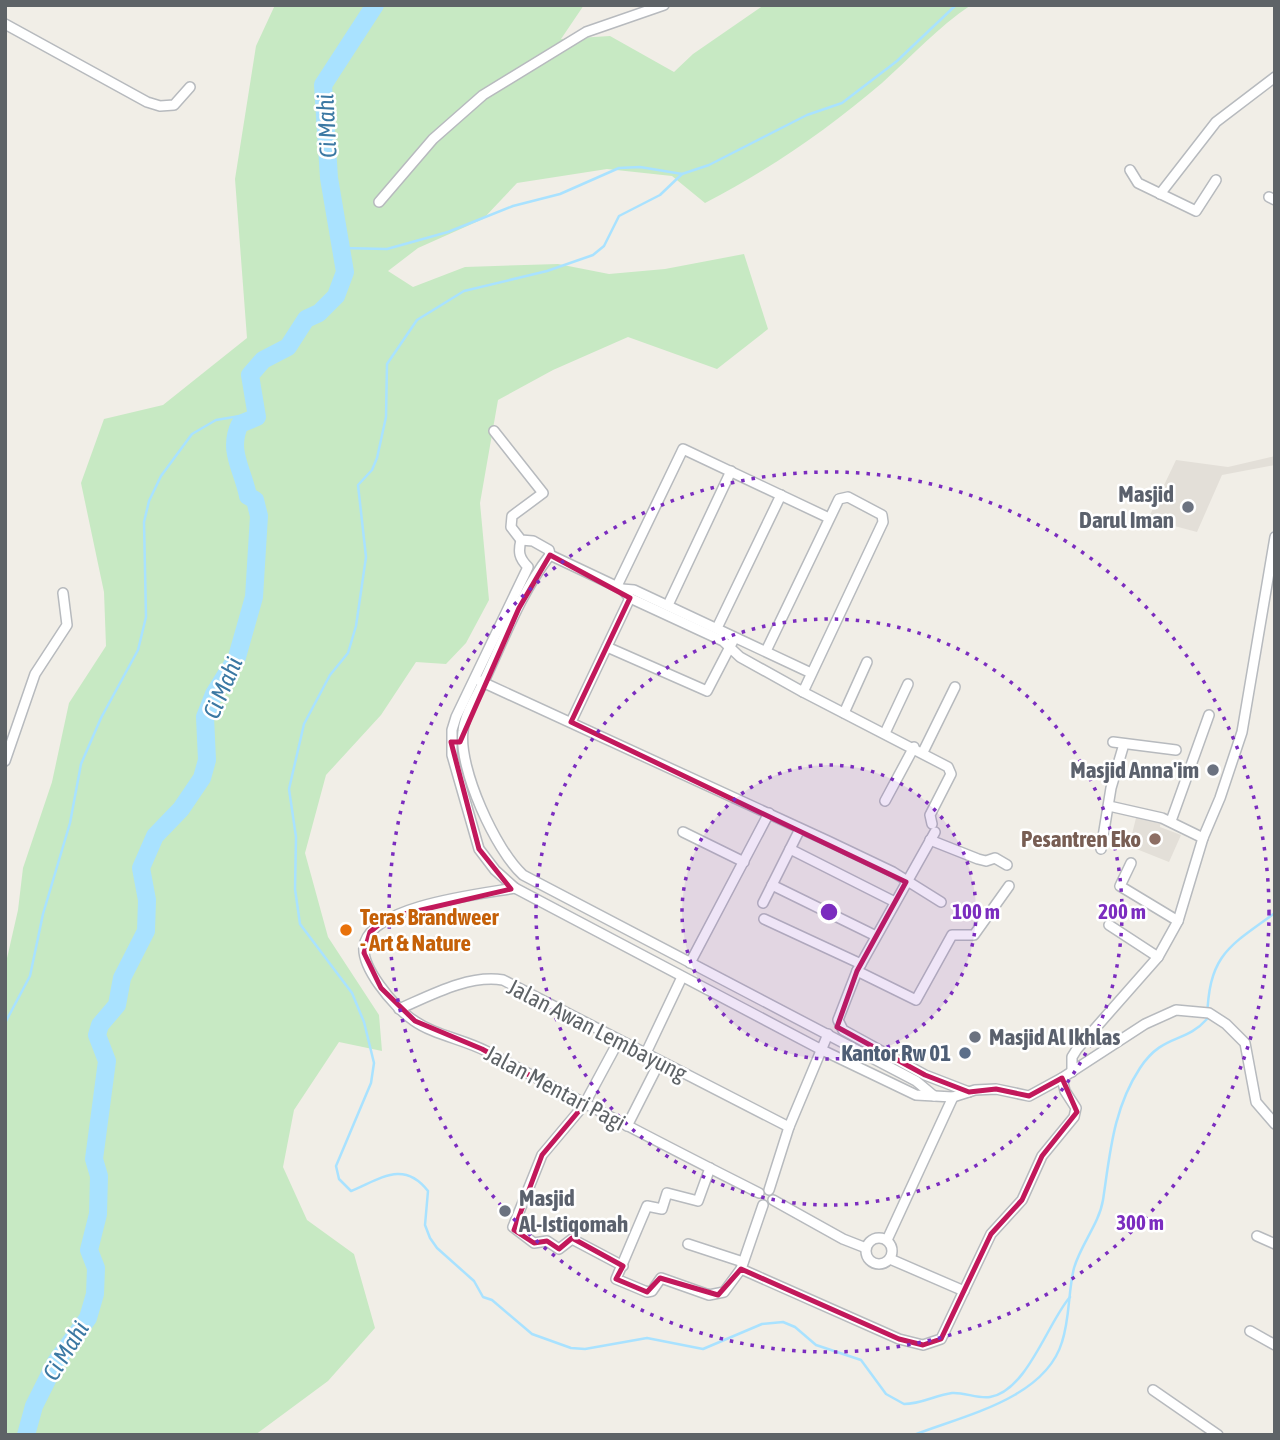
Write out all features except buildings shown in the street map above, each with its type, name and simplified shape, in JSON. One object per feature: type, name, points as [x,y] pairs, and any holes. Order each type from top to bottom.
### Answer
[{"type":"street","points":[[379,202],[433,139],[483,95],[586,32],[664,5]]},
{"type":"street","points":[[5,24],[147,102],[160,106],[174,105],[190,88]]},
{"type":"street","points":[[1160,194],[1216,122],[1275,78]]},
{"type":"street","points":[[1130,170],[1138,183],[1196,211],[1216,180]]},
{"type":"street","points":[[494,431],[542,493],[512,516],[511,527],[521,540],[533,541],[549,550],[550,555],[620,588],[635,590],[717,628],[733,641],[740,657],[948,767],[951,774],[930,816],[932,832],[859,968],[839,1014],[839,1026],[930,1078],[969,1092]]},
{"type":"street","points":[[620,588],[682,449],[829,518]]},
{"type":"street","points":[[668,605],[731,471]]},
{"type":"street","points":[[717,628],[781,495]]},
{"type":"street","points":[[766,652],[837,501],[844,496],[878,512],[884,519],[803,692]]},
{"type":"street","points":[[1072,1072],[1072,1057],[1077,1049],[1158,957],[1178,921],[1203,838],[1220,798],[1242,732],[1245,697],[1266,600],[1275,537]]},
{"type":"street","points":[[521,540],[518,550],[521,560],[538,572]]},
{"type":"street","points":[[500,636],[550,555]]},
{"type":"street","points":[[528,567],[479,680],[464,722],[463,742],[480,803],[495,841],[510,864],[523,875],[916,1081],[934,1096]]},
{"type":"street","points":[[620,588],[630,598],[766,652],[811,673]]},
{"type":"street","points":[[5,761],[35,674],[67,625],[62,593]]},
{"type":"street","points":[[571,722],[630,598]]},
{"type":"street","points":[[607,647],[707,691],[733,641]]},
{"type":"street","points":[[844,713],[867,662]]},
{"type":"street","points":[[479,680],[892,872],[941,902]]},
{"type":"street","points":[[479,680],[456,717],[451,742],[479,849],[495,870],[515,888],[908,1093],[953,1097],[996,1089],[1029,1096],[1072,1072],[1145,1024],[1176,1010],[1209,1013],[1226,1024],[1245,1043],[1256,1102],[1275,1124]]},
{"type":"street","points":[[885,733],[908,684]]},
{"type":"street","points":[[923,752],[955,687]]},
{"type":"street","points":[[1171,821],[1209,715]]},
{"type":"street","points":[[451,742],[463,742]]},
{"type":"street","points":[[1113,742],[1176,750]]},
{"type":"street","points":[[1101,849],[1125,744]]},
{"type":"street","points":[[886,801],[914,747]]},
{"type":"street","points":[[1109,806],[1171,821],[1175,827],[1203,838]]},
{"type":"street","points":[[645,1055],[681,976],[681,965],[690,963],[769,814]]},
{"type":"street","points":[[683,832],[744,862]]},
{"type":"street","points":[[932,832],[978,859],[986,861],[995,858],[1007,865]]},
{"type":"street","points":[[764,903],[798,833]]},
{"type":"street","points":[[790,849],[895,902]]},
{"type":"street","points":[[1131,863],[1120,887],[1178,921]]},
{"type":"street","points":[[772,885],[876,936]]},
{"type":"street","points":[[764,919],[916,1000],[952,935],[974,935],[1009,886]]},
{"type":"street","name":"Jalan Mentari Pagi","points":[[515,888],[456,898],[387,918],[377,925],[365,942],[364,953],[381,988],[399,1009],[415,1021],[482,1049],[584,1105],[764,1192]]},
{"type":"street","points":[[1109,925],[1158,957]]},
{"type":"street","name":"Jalan Awan Lembayung","points":[[399,1009],[439,992],[494,979],[512,984],[618,1042],[789,1127]]},
{"type":"street","points":[[763,1205],[758,1200],[764,1192],[828,1034]]},
{"type":"street","points":[[618,1042],[584,1105],[542,1156],[513,1227],[534,1243],[547,1241],[559,1249],[572,1239],[623,1266]]},
{"type":"street","points":[[626,1126],[659,1063]]},
{"type":"street","points":[[688,1244],[742,1265],[899,1339],[923,1345],[941,1339],[991,1234],[1022,1200],[1042,1156],[1077,1112],[1065,1091],[1062,1078]]},
{"type":"street","points":[[887,1240],[953,1097]]},
{"type":"street","points":[[710,1168],[698,1201],[667,1193],[662,1209],[647,1206],[616,1279],[647,1292],[652,1291],[661,1278],[701,1293],[724,1292],[742,1265],[763,1205],[773,1200]]},
{"type":"street","points":[[764,1192],[773,1200],[843,1239],[866,1248]]},
{"type":"street","points":[[1257,1236],[1275,1244]]},
{"type":"street","points":[[875,1239],[887,1240],[892,1247],[890,1259],[884,1264],[875,1264],[868,1259],[866,1248],[875,1239]]},
{"type":"street","points":[[890,1259],[964,1291]]},
{"type":"street","points":[[1250,1331],[1275,1345]]},
{"type":"street","points":[[1153,1390],[1218,1435]]},
{"type":"highlighted area","points":[[550,555],[630,598],[571,722],[906,882],[857,971],[837,1027],[925,1075],[969,1092],[996,1089],[1029,1096],[1062,1078],[1077,1112],[1042,1156],[1022,1200],[991,1234],[941,1339],[923,1345],[899,1339],[741,1269],[718,1295],[660,1278],[647,1292],[616,1279],[623,1266],[572,1238],[559,1249],[547,1241],[534,1243],[514,1230],[542,1155],[584,1105],[482,1049],[415,1021],[381,988],[364,953],[370,932],[387,918],[511,889],[479,849],[451,742],[460,742],[519,608]]},
{"type":"shaded area","points":[[1275,456],[1275,465],[1222,475],[1197,532],[1148,519],[1176,460],[1228,467]]},
{"type":"shaded area","name":"Pesantren Eko","points":[[1137,814],[1161,821],[1160,827],[1181,835],[1169,862],[1129,846]]},
{"type":"green space","points":[[275,5],[584,5],[561,39],[610,36],[674,72],[693,54],[764,5],[971,5],[882,83],[819,133],[775,163],[705,203],[672,176],[607,169],[517,183],[483,219],[418,248],[388,271],[413,287],[465,267],[558,264],[609,274],[665,269],[744,254],[768,329],[717,369],[628,337],[553,370],[498,400],[480,503],[489,600],[466,643],[446,664],[416,662],[381,715],[326,775],[305,853],[328,937],[379,1015],[382,1051],[339,1042],[294,1110],[283,1167],[307,1220],[354,1254],[375,1328],[328,1381],[255,1435],[5,1435],[5,967],[18,910],[23,868],[52,782],[69,703],[106,646],[104,592],[81,483],[104,419],[163,405],[247,338],[235,179],[256,46]]},
{"type":"waterway","name":"Ci Mahi","points":[[26,1435],[34,1406],[56,1362],[88,1318],[95,1294],[96,1268],[89,1250],[98,1214],[99,1176],[94,1159],[107,1061],[97,1035],[100,1025],[117,1005],[122,978],[146,931],[147,900],[141,868],[155,836],[181,809],[202,778],[207,760],[205,717],[214,694],[237,657],[254,597],[259,516],[255,500],[248,496],[237,460],[235,443],[240,424],[257,417],[250,375],[263,360],[288,347],[306,319],[319,313],[336,296],[345,272],[329,178],[323,85],[375,5]]},
{"type":"waterway","points":[[341,248],[387,249],[448,232],[513,206],[560,194],[619,168],[640,167],[682,174],[709,165],[807,115],[842,103],[897,61],[956,5]]},
{"type":"waterway","points":[[682,174],[660,195],[619,216],[604,246],[593,255],[547,271],[464,291],[417,320],[387,364],[386,417],[377,458],[372,470],[358,485],[366,557],[356,626],[348,653],[330,675],[304,724],[289,789],[296,837],[295,889],[300,924],[352,993],[364,1022],[374,1063],[371,1083],[336,1166],[339,1179],[351,1191],[391,1175],[400,1174],[419,1181],[428,1191],[425,1225],[437,1248],[474,1281],[483,1297],[492,1300],[532,1334],[571,1348],[585,1349],[647,1338],[703,1349],[762,1324],[783,1322],[795,1327],[816,1345],[861,1360],[886,1394],[904,1404],[952,1393],[990,1397],[1003,1392],[1026,1369],[1070,1297]]},
{"type":"waterway","points":[[5,1023],[30,976],[43,914],[70,823],[81,764],[101,718],[138,650],[146,617],[144,522],[149,501],[161,476],[192,434],[216,420],[258,413]]},
{"type":"waterway","points":[[914,1435],[1000,1403],[1038,1378],[1053,1362],[1065,1333],[1074,1268],[1101,1209],[1114,1132],[1131,1084],[1140,1068],[1157,1049],[1199,1027],[1207,1019],[1212,981],[1223,956],[1244,935],[1275,913]]},
{"type":"place","name":"Masjid Darul Iman","points":[[1188,507]]},
{"type":"place","name":"Masjid Anna'im","points":[[1213,770]]},
{"type":"place","name":"Pesantren Eko","points":[[1155,839]]},
{"type":"place","name":"Teras Brandweer - Art & Nature","points":[[346,930]]},
{"type":"place","name":"Masjid Al Ikhlas","points":[[975,1037]]},
{"type":"place","name":"Kantor Rw 01","points":[[965,1053]]},
{"type":"place","name":"Masjid Al-Istiqomah","points":[[505,1211]]}]
